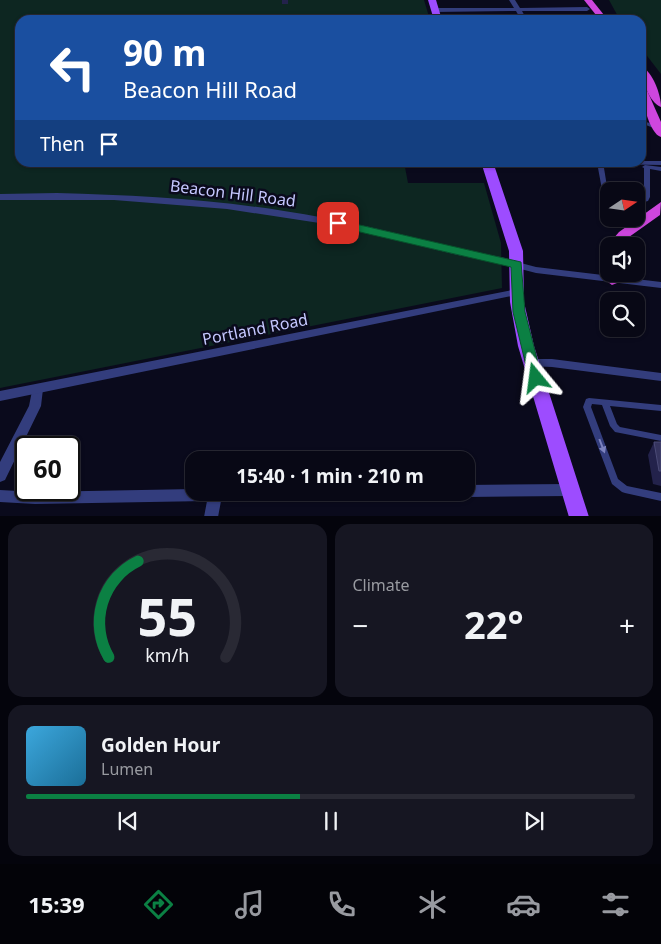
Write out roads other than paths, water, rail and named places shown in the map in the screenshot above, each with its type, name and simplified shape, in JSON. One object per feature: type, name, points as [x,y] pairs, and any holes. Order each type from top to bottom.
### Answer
[{"type":"highway","points":[[580,0],[590,15]]},
{"type":"highway","points":[[588,0],[600,15]]},
{"type":"highway","points":[[646,78],[661,104]]},
{"type":"highway","points":[[646,98],[660,131]]},
{"type":"highway","points":[[622,237],[661,206]]},
{"type":"main road","points":[[432,0],[436,15]]},
{"type":"main road","points":[[489,167],[513,240],[522,328],[569,490],[579,516]]},
{"type":"street","points":[[512,0],[521,15]]},
{"type":"street","points":[[435,10],[586,9]]},
{"type":"street","name":"Beacon Hill Road","points":[[0,197],[120,196],[245,208],[346,225],[532,270],[600,276]]},
{"type":"street","name":"Beacon Hill Road","points":[[643,282],[661,285]]},
{"type":"street","name":"Portland Road","points":[[0,396],[517,292]]},
{"type":"street","points":[[532,363],[552,363],[661,377]]},
{"type":"street","points":[[0,476],[35,406],[37,389]]},
{"type":"street","points":[[475,491],[569,490]]},
{"type":"street","points":[[0,496],[35,498],[185,496]]},
{"type":"street","points":[[211,516],[214,501]]},
{"type":"lane","points":[[646,117],[654,114]]},
{"type":"lane","points":[[646,122],[660,131]]},
{"type":"lane","points":[[646,166],[661,163]]},
{"type":"lane","points":[[646,166],[661,169]]},
{"type":"lane","points":[[602,167],[604,182]]},
{"type":"lane","points":[[645,167],[645,200]]},
{"type":"lane","points":[[661,408],[589,401],[586,407],[616,481],[625,489],[661,497]]},
{"type":"lane","points":[[605,402],[614,426],[618,430],[661,438]]}]
